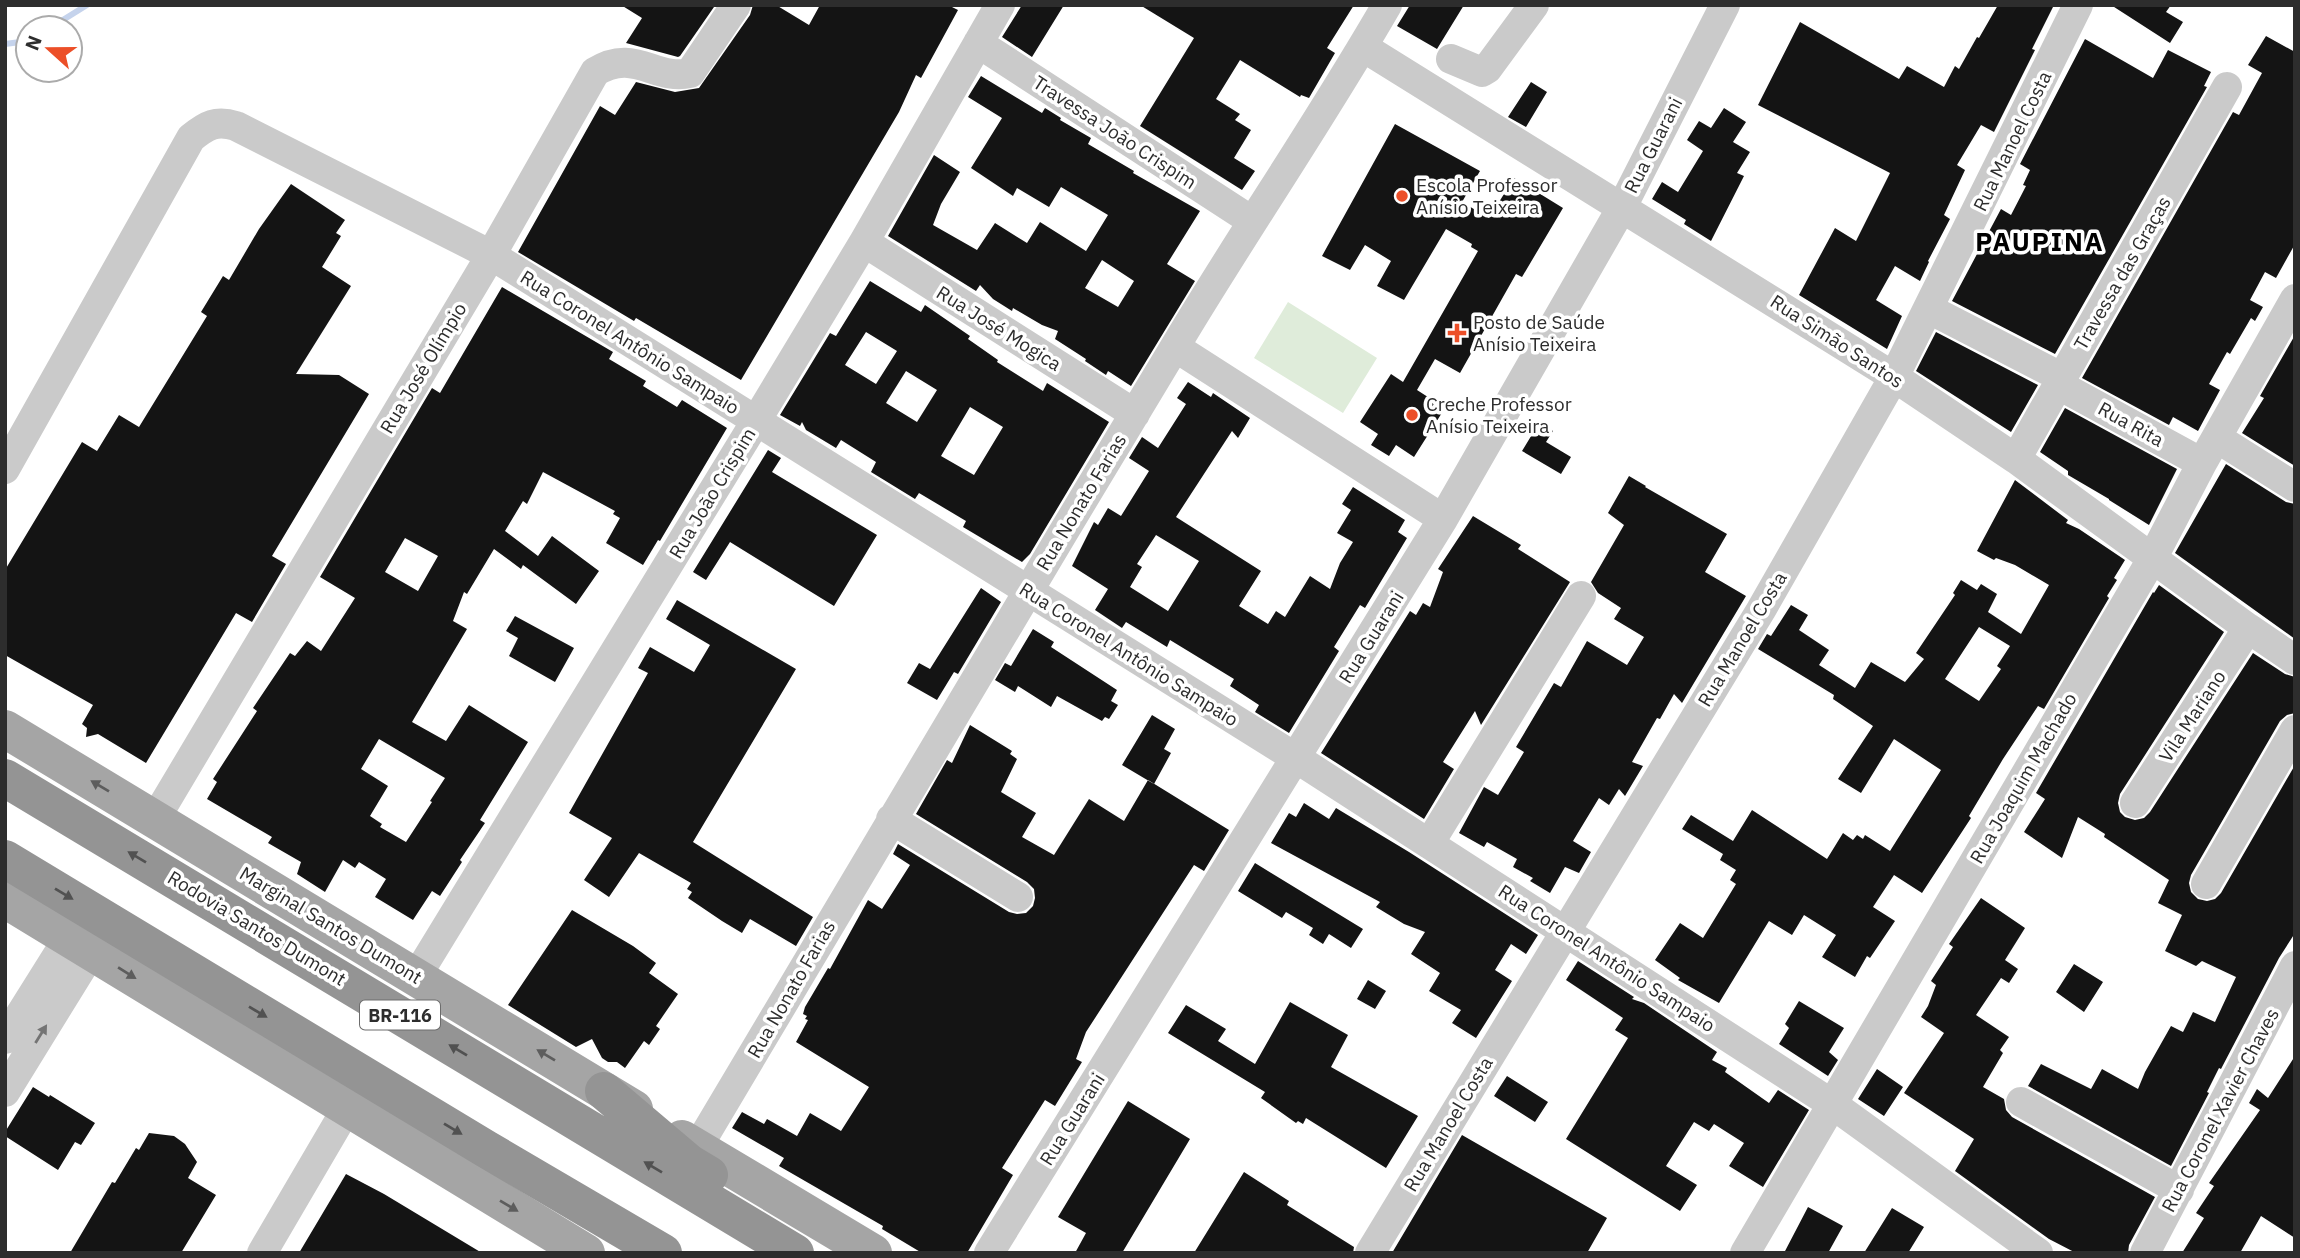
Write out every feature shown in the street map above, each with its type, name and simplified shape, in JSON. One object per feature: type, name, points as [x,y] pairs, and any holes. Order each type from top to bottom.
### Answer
[{"type":"highway","name":"Rodovia Santos Dumont","points":[[5,778],[795,1253]]},
{"type":"highway","points":[[5,859],[663,1253]]},
{"type":"highway","points":[[604,1091],[689,1163],[774,1219],[815,1253]]},
{"type":"main road","name":"Marginal Santos Dumont","points":[[5,729],[873,1253]]},
{"type":"main road","points":[[5,899],[586,1253]]},
{"type":"street","name":"Rua José Olímpio","points":[[155,818],[491,255],[595,72],[604,66],[632,62],[679,76],[690,74],[736,5]]},
{"type":"street","name":"Rua João Crispim","points":[[416,977],[864,242],[1000,5]]},
{"type":"street","name":"Rua Nonato Farias","points":[[697,1148],[1027,591],[1252,220],[1387,5]]},
{"type":"street","points":[[1451,59],[1482,72],[1487,69],[1534,5]]},
{"type":"street","name":"Rua Guarani","points":[[989,1253],[1443,519],[1620,209],[1725,5]]},
{"type":"street","name":"Rua Manoel Costa","points":[[1370,1253],[1761,610],[1894,377],[2078,5]]},
{"type":"street","name":"Travessa João Crispim","points":[[978,43],[1252,220]]},
{"type":"street","name":"Rua Simão Santos","points":[[1363,47],[1894,377],[2016,459],[2295,660]]},
{"type":"street","name":"Travessa das Graças","points":[[2016,459],[2227,88]]},
{"type":"street","name":"Rua Coronel Antônio Sampaio","points":[[5,470],[191,138],[213,123],[223,122],[236,126],[491,255],[1296,758],[1832,1104],[2038,1253]]},
{"type":"street","name":"Rua José Mogica","points":[[864,242],[1135,414]]},
{"type":"street","name":"Rua Joaquim Machado","points":[[1745,1253],[2152,559],[2295,299]]},
{"type":"street","name":"Rua Rita","points":[[1929,309],[2061,381],[2295,488]]},
{"type":"street","points":[[1175,347],[1443,519]]},
{"type":"street","points":[[1429,844],[1581,596]]},
{"type":"street","name":"Vila Mariano","points":[[2135,803],[2248,628]]},
{"type":"street","points":[[2206,884],[2295,730]]},
{"type":"street","points":[[891,819],[1018,897]]},
{"type":"street","points":[[5,1040],[80,944]]},
{"type":"street","points":[[5,1092],[80,944]]},
{"type":"street","name":"Rua Coronel Xavier Chaves","points":[[2145,1253],[2295,967]]},
{"type":"street","points":[[2021,1102],[2179,1190]]},
{"type":"street","points":[[262,1253],[347,1108]]},
{"type":"green space","points":[[1288,302],[1377,358],[1343,413],[1254,358]]},
{"type":"building","points":[[621,5],[714,7],[678,57],[626,43],[642,18]]},
{"type":"building","points":[[753,5],[776,5],[809,25],[820,5],[948,5],[958,10],[921,78],[916,75],[899,112],[741,380],[518,252],[600,106],[615,115],[636,82],[675,92],[699,88],[750,15]]},
{"type":"building","points":[[1022,5],[1064,5],[1032,57],[1002,37]]},
{"type":"building","points":[[1140,5],[1354,5],[1327,48],[1335,53],[1309,98],[1300,97],[1240,60],[1216,99],[1240,114],[1235,120],[1251,130],[1234,158],[1255,171],[1242,190],[1140,126],[1194,38]]},
{"type":"building","points":[[1410,5],[1464,5],[1437,49],[1397,26]]},
{"type":"building","points":[[1998,5],[2054,5],[1994,132],[1981,125],[1957,165],[1965,170],[1944,215],[1950,219],[1920,281],[1895,266],[1876,300],[1902,316],[1887,349],[1799,295],[1835,228],[1856,241],[1890,173],[1758,105],[1800,22],[1899,79],[1907,66],[1944,87],[1955,66],[1959,69]]},
{"type":"building","points":[[2111,5],[2171,5],[2166,12],[2183,22],[2170,43]]},
{"type":"building","points":[[2266,36],[2295,52],[2295,244],[2276,278],[2265,272],[2250,300],[2263,307],[2255,321],[2251,318],[2230,354],[2227,352],[2209,384],[2220,390],[2198,431],[2173,417],[2169,425],[2082,378],[2233,112],[2239,115],[2262,73],[2248,65]]},
{"type":"building","points":[[2085,39],[2153,78],[2168,50],[2211,72],[2204,86],[2207,87],[2055,354],[1952,301],[2001,209],[2011,215],[2026,186],[2023,185],[2030,170],[2020,164]]},
{"type":"building","points":[[981,76],[1042,113],[1045,108],[1091,138],[1088,144],[1200,211],[1167,264],[1195,281],[1131,386],[1108,371],[1106,375],[1055,339],[1058,331],[1013,308],[1012,311],[993,299],[980,285],[976,291],[888,236],[934,155],[960,172],[941,204],[933,225],[977,250],[995,223],[1027,243],[1040,222],[1086,251],[1108,215],[1061,187],[1049,207],[1017,188],[1013,196],[971,168],[1002,118],[968,97]],"holes":[[[1102,260],[1134,281],[1118,307],[1085,288]]]},
{"type":"building","points":[[1531,82],[1547,92],[1526,127],[1508,117]]},
{"type":"building","points":[[1724,108],[1746,122],[1733,142],[1750,152],[1737,173],[1744,176],[1711,241],[1684,224],[1686,220],[1652,199],[1662,182],[1678,192],[1703,151],[1687,140],[1699,121],[1711,128]]},
{"type":"building","points":[[1395,124],[1480,171],[1462,202],[1489,218],[1514,178],[1563,208],[1522,277],[1516,274],[1460,373],[1435,359],[1417,390],[1445,408],[1414,457],[1396,445],[1389,456],[1371,445],[1378,434],[1360,422],[1391,374],[1403,382],[1478,251],[1471,247],[1472,244],[1446,229],[1404,300],[1377,286],[1391,261],[1365,245],[1350,270],[1322,256]]},
{"type":"building","points":[[291,184],[345,220],[336,233],[341,236],[322,267],[351,286],[296,374],[339,375],[369,394],[272,556],[286,564],[252,622],[236,613],[146,763],[98,734],[86,737],[87,728],[82,724],[93,705],[5,655],[5,570],[82,442],[97,451],[119,415],[139,427],[207,316],[201,312],[223,276],[229,280],[259,229]]},
{"type":"building","points":[[870,281],[921,312],[925,305],[970,336],[968,339],[998,360],[997,362],[1043,391],[1047,383],[1109,422],[1030,554],[1022,562],[963,527],[966,521],[919,493],[915,499],[871,472],[876,462],[841,440],[836,448],[806,430],[802,422],[800,426],[780,415],[830,333],[836,336]],"holes":[[[866,332],[897,351],[876,384],[845,365]],[[906,371],[937,390],[917,422],[886,403]],[[970,407],[1003,427],[974,475],[941,456]]]},
{"type":"building","points":[[502,287],[613,352],[609,359],[646,381],[643,386],[677,407],[682,400],[727,428],[643,565],[606,543],[620,518],[613,514],[615,511],[543,472],[527,504],[523,501],[505,531],[538,556],[552,536],[599,571],[576,604],[523,565],[521,569],[494,549],[467,594],[464,592],[453,621],[467,629],[412,722],[446,741],[469,705],[528,742],[480,820],[485,823],[460,860],[462,862],[440,896],[432,891],[413,920],[375,897],[386,879],[359,862],[355,868],[343,860],[325,892],[297,874],[301,862],[268,843],[272,837],[207,799],[217,782],[213,779],[257,711],[253,708],[290,653],[295,656],[307,641],[321,651],[355,598],[320,577],[432,388],[440,393]],"holes":[[[405,538],[438,556],[418,591],[385,572]],[[379,739],[445,778],[406,842],[380,827],[382,824],[370,816],[388,786],[361,769]]]},
{"type":"building","points":[[1936,332],[2038,385],[2011,432],[1916,371]]},
{"type":"building","points":[[2295,335],[2295,466],[2242,433],[2264,398],[2260,396]]},
{"type":"building","points":[[1188,382],[1211,397],[1213,393],[1250,418],[1238,438],[1232,431],[1176,517],[1261,571],[1239,606],[1268,624],[1276,611],[1285,617],[1310,576],[1330,589],[1340,563],[1353,542],[1337,533],[1351,510],[1342,504],[1353,487],[1405,520],[1398,532],[1407,538],[1365,608],[1360,605],[1334,647],[1339,651],[1289,733],[1255,712],[1259,705],[1230,686],[1234,679],[1170,640],[1167,647],[1126,622],[1122,628],[1095,610],[1108,589],[1072,566],[1094,522],[1098,525],[1108,508],[1121,516],[1149,471],[1129,458],[1142,437],[1158,448],[1186,404],[1177,398]],"holes":[[[1156,535],[1199,561],[1168,611],[1130,587],[1142,567],[1137,564]]]},
{"type":"building","points":[[2065,408],[2177,469],[2149,525],[2068,475],[2068,471],[2040,452]]},
{"type":"building","points":[[1539,423],[1553,431],[1546,442],[1571,457],[1561,474],[1522,451]]},
{"type":"building","points":[[768,450],[781,458],[772,472],[877,535],[834,606],[730,542],[706,580],[693,572]]},
{"type":"building","points":[[2226,464],[2286,502],[2295,504],[2295,639],[2175,553]]},
{"type":"building","points":[[1629,476],[1727,534],[1705,572],[1746,596],[1682,703],[1674,694],[1660,719],[1657,718],[1632,762],[1643,766],[1625,796],[1619,789],[1609,805],[1599,798],[1573,841],[1591,852],[1579,873],[1565,867],[1550,893],[1530,881],[1533,878],[1513,867],[1517,859],[1487,842],[1484,847],[1459,833],[1484,787],[1498,795],[1524,752],[1516,747],[1554,683],[1561,687],[1587,641],[1627,665],[1644,637],[1614,619],[1621,608],[1598,593],[1591,582],[1624,525],[1608,513]]},
{"type":"building","points":[[2015,480],[2068,520],[2066,523],[2125,560],[2114,578],[2117,580],[2107,596],[2109,598],[2044,709],[2038,706],[2003,759],[1969,816],[1971,818],[1922,893],[1894,875],[1873,907],[1895,921],[1870,958],[1867,956],[1855,977],[1822,957],[1836,935],[1804,915],[1792,935],[1769,921],[1719,1003],[1678,980],[1680,978],[1655,960],[1680,923],[1703,938],[1736,884],[1730,880],[1736,870],[1720,860],[1723,854],[1682,829],[1691,815],[1733,841],[1752,810],[1827,859],[1843,833],[1853,840],[1857,835],[1863,839],[1865,835],[1890,851],[1941,770],[1894,739],[1861,793],[1838,779],[1873,726],[1833,699],[1834,695],[1758,649],[1767,634],[1771,636],[1791,605],[1808,615],[1799,630],[1829,650],[1819,665],[1855,688],[1871,662],[1905,682],[1924,659],[1916,653],[1955,595],[1953,593],[1961,580],[1977,590],[1981,584],[1997,594],[1988,612],[2021,634],[2049,585],[2015,565],[1996,558],[1994,560],[1977,551]],"holes":[[[1979,627],[2010,646],[1997,666],[2001,669],[1979,701],[1945,679]]]},
{"type":"building","points":[[1473,516],[1521,545],[1518,549],[1570,582],[1481,725],[1475,711],[1443,762],[1454,769],[1424,819],[1321,753],[1410,611],[1416,615],[1423,603],[1430,607],[1443,572],[1438,569]]},
{"type":"building","points":[[2159,585],[2224,632],[2120,794],[2118,803],[2120,812],[2125,817],[2135,820],[2144,818],[2150,812],[2253,653],[2285,674],[2295,677],[2295,713],[2280,721],[2191,875],[2189,883],[2191,892],[2198,899],[2215,899],[2221,893],[2295,765],[2295,933],[2279,958],[2221,1069],[2219,1068],[2171,1166],[2028,1086],[2041,1064],[2091,1089],[2102,1069],[2138,1089],[2171,1026],[2183,1032],[2193,1012],[2215,1022],[2236,977],[2202,961],[2196,966],[2165,951],[2182,915],[2158,903],[2169,880],[2104,837],[2105,834],[2078,817],[2062,858],[2024,832],[2045,799],[2036,793]]},
{"type":"building","points":[[981,588],[1001,602],[958,674],[954,672],[937,700],[907,683],[919,663],[930,669]]},
{"type":"building","points":[[677,600],[796,669],[693,842],[813,917],[796,946],[750,919],[742,933],[688,898],[692,892],[687,889],[691,883],[639,853],[609,897],[584,880],[612,838],[569,813],[648,673],[638,668],[650,647],[694,672],[710,645],[666,619]]},
{"type":"building","points":[[515,616],[574,648],[555,682],[509,656],[518,638],[506,631]]},
{"type":"building","points":[[1033,629],[1054,642],[1051,647],[1117,690],[1111,701],[1118,705],[1109,719],[1105,717],[1102,721],[1057,696],[1051,707],[1018,686],[1015,692],[995,680],[1005,663],[1011,666]]},
{"type":"building","points":[[1152,715],[1175,729],[1164,749],[1171,753],[1154,784],[1122,765]]},
{"type":"building","points":[[970,725],[1012,751],[1010,754],[1017,759],[1001,792],[1036,813],[1022,837],[1054,855],[1089,799],[1124,821],[1148,780],[1229,830],[1204,871],[1194,865],[1086,1032],[1076,1059],[1082,1062],[1055,1106],[1045,1100],[1002,1168],[1013,1175],[967,1253],[922,1253],[882,1229],[883,1226],[779,1166],[784,1158],[732,1128],[742,1112],[764,1124],[767,1119],[797,1136],[810,1113],[841,1131],[869,1087],[796,1042],[808,1020],[803,1014],[805,1007],[828,968],[830,969],[868,900],[882,909],[910,865],[893,854],[898,844],[1009,912],[1026,913],[1033,906],[1034,889],[1027,882],[916,814],[947,760],[952,763]]},
{"type":"building","points":[[1304,803],[1329,819],[1336,808],[1538,935],[1526,954],[1511,944],[1495,970],[1512,981],[1476,1038],[1452,1023],[1461,1010],[1429,991],[1440,973],[1411,954],[1425,932],[1404,924],[1376,907],[1380,902],[1271,843],[1289,813],[1296,817]]},
{"type":"building","points":[[1255,863],[1363,929],[1351,948],[1329,934],[1323,944],[1309,935],[1313,928],[1286,912],[1282,918],[1238,891]]},
{"type":"building","points":[[1981,898],[2025,928],[2005,960],[2018,969],[2009,983],[2001,978],[1976,1015],[2009,1037],[1983,1087],[2004,1099],[2006,1110],[2012,1117],[2155,1197],[2129,1245],[2128,1253],[2076,1253],[2049,1239],[1955,1171],[1974,1139],[1904,1093],[1944,1033],[1921,1017],[1936,985],[1931,981],[1953,947],[1949,944]]},
{"type":"building","points":[[572,910],[633,946],[656,963],[649,973],[678,994],[656,1026],[660,1029],[649,1045],[644,1041],[625,1068],[617,1062],[608,1062],[602,1058],[592,1039],[576,1047],[508,1005]]},
{"type":"building","points":[[1578,961],[1634,997],[1632,999],[1644,1003],[1717,1052],[1712,1060],[1727,1068],[1725,1072],[1769,1103],[1778,1090],[1809,1110],[1763,1187],[1729,1166],[1744,1143],[1714,1124],[1709,1131],[1694,1122],[1666,1166],[1697,1185],[1680,1211],[1566,1139],[1628,1038],[1615,1030],[1623,1018],[1566,980]]},
{"type":"building","points":[[2074,964],[2103,982],[2084,1012],[2056,992]]},
{"type":"building","points":[[1368,980],[1386,991],[1375,1009],[1357,999]]},
{"type":"building","points":[[1799,1001],[1844,1028],[1829,1052],[1838,1060],[1828,1076],[1779,1044],[1789,1028],[1785,1024]]},
{"type":"building","points":[[1290,1002],[1348,1035],[1331,1067],[1418,1116],[1386,1168],[1306,1118],[1303,1124],[1298,1121],[1296,1123],[1261,1098],[1265,1092],[1168,1033],[1186,1005],[1226,1029],[1218,1041],[1255,1064]]},
{"type":"building","points":[[2295,1056],[2295,1238],[2261,1216],[2240,1253],[2182,1253],[2204,1218],[2196,1213],[2214,1186],[2209,1183],[2260,1110],[2249,1103],[2257,1089],[2268,1098]]},
{"type":"building","points":[[1877,1069],[1903,1087],[1884,1116],[1858,1099]]},
{"type":"building","points":[[1507,1076],[1548,1102],[1535,1122],[1494,1096]]},
{"type":"building","points":[[33,1087],[95,1123],[81,1145],[75,1142],[58,1170],[5,1136]]},
{"type":"building","points":[[1128,1101],[1190,1139],[1122,1253],[1075,1253],[1086,1233],[1058,1217]]},
{"type":"building","points":[[149,1133],[174,1136],[185,1144],[197,1162],[188,1178],[216,1195],[181,1253],[70,1253],[112,1182],[115,1183],[136,1148],[139,1150]]},
{"type":"building","points":[[1462,1135],[1607,1218],[1587,1253],[1392,1253]]},
{"type":"building","points":[[1244,1172],[1289,1201],[1287,1205],[1354,1247],[1353,1253],[1194,1253]]},
{"type":"building","points":[[346,1174],[384,1194],[482,1253],[299,1253]]},
{"type":"building","points":[[1808,1207],[1843,1226],[1828,1253],[1784,1253]]},
{"type":"building","points":[[1892,1208],[1924,1227],[1908,1253],[1864,1253]]},
{"type":"waterway","points":[[73,14],[87,5]]},
{"type":"waterway","points":[[5,44],[14,43]]},
{"type":"place","name":"Escola Professor Anísio Teixeira","points":[[1402,196]]},
{"type":"place","name":"Posto de Saúde Anísio Teixeira","points":[[1457,333]]},
{"type":"place","name":"Creche Professor Anísio Teixeira","points":[[1412,415]]},
{"type":"district","name":"PAUPINA","points":[[2040,241]]}]
